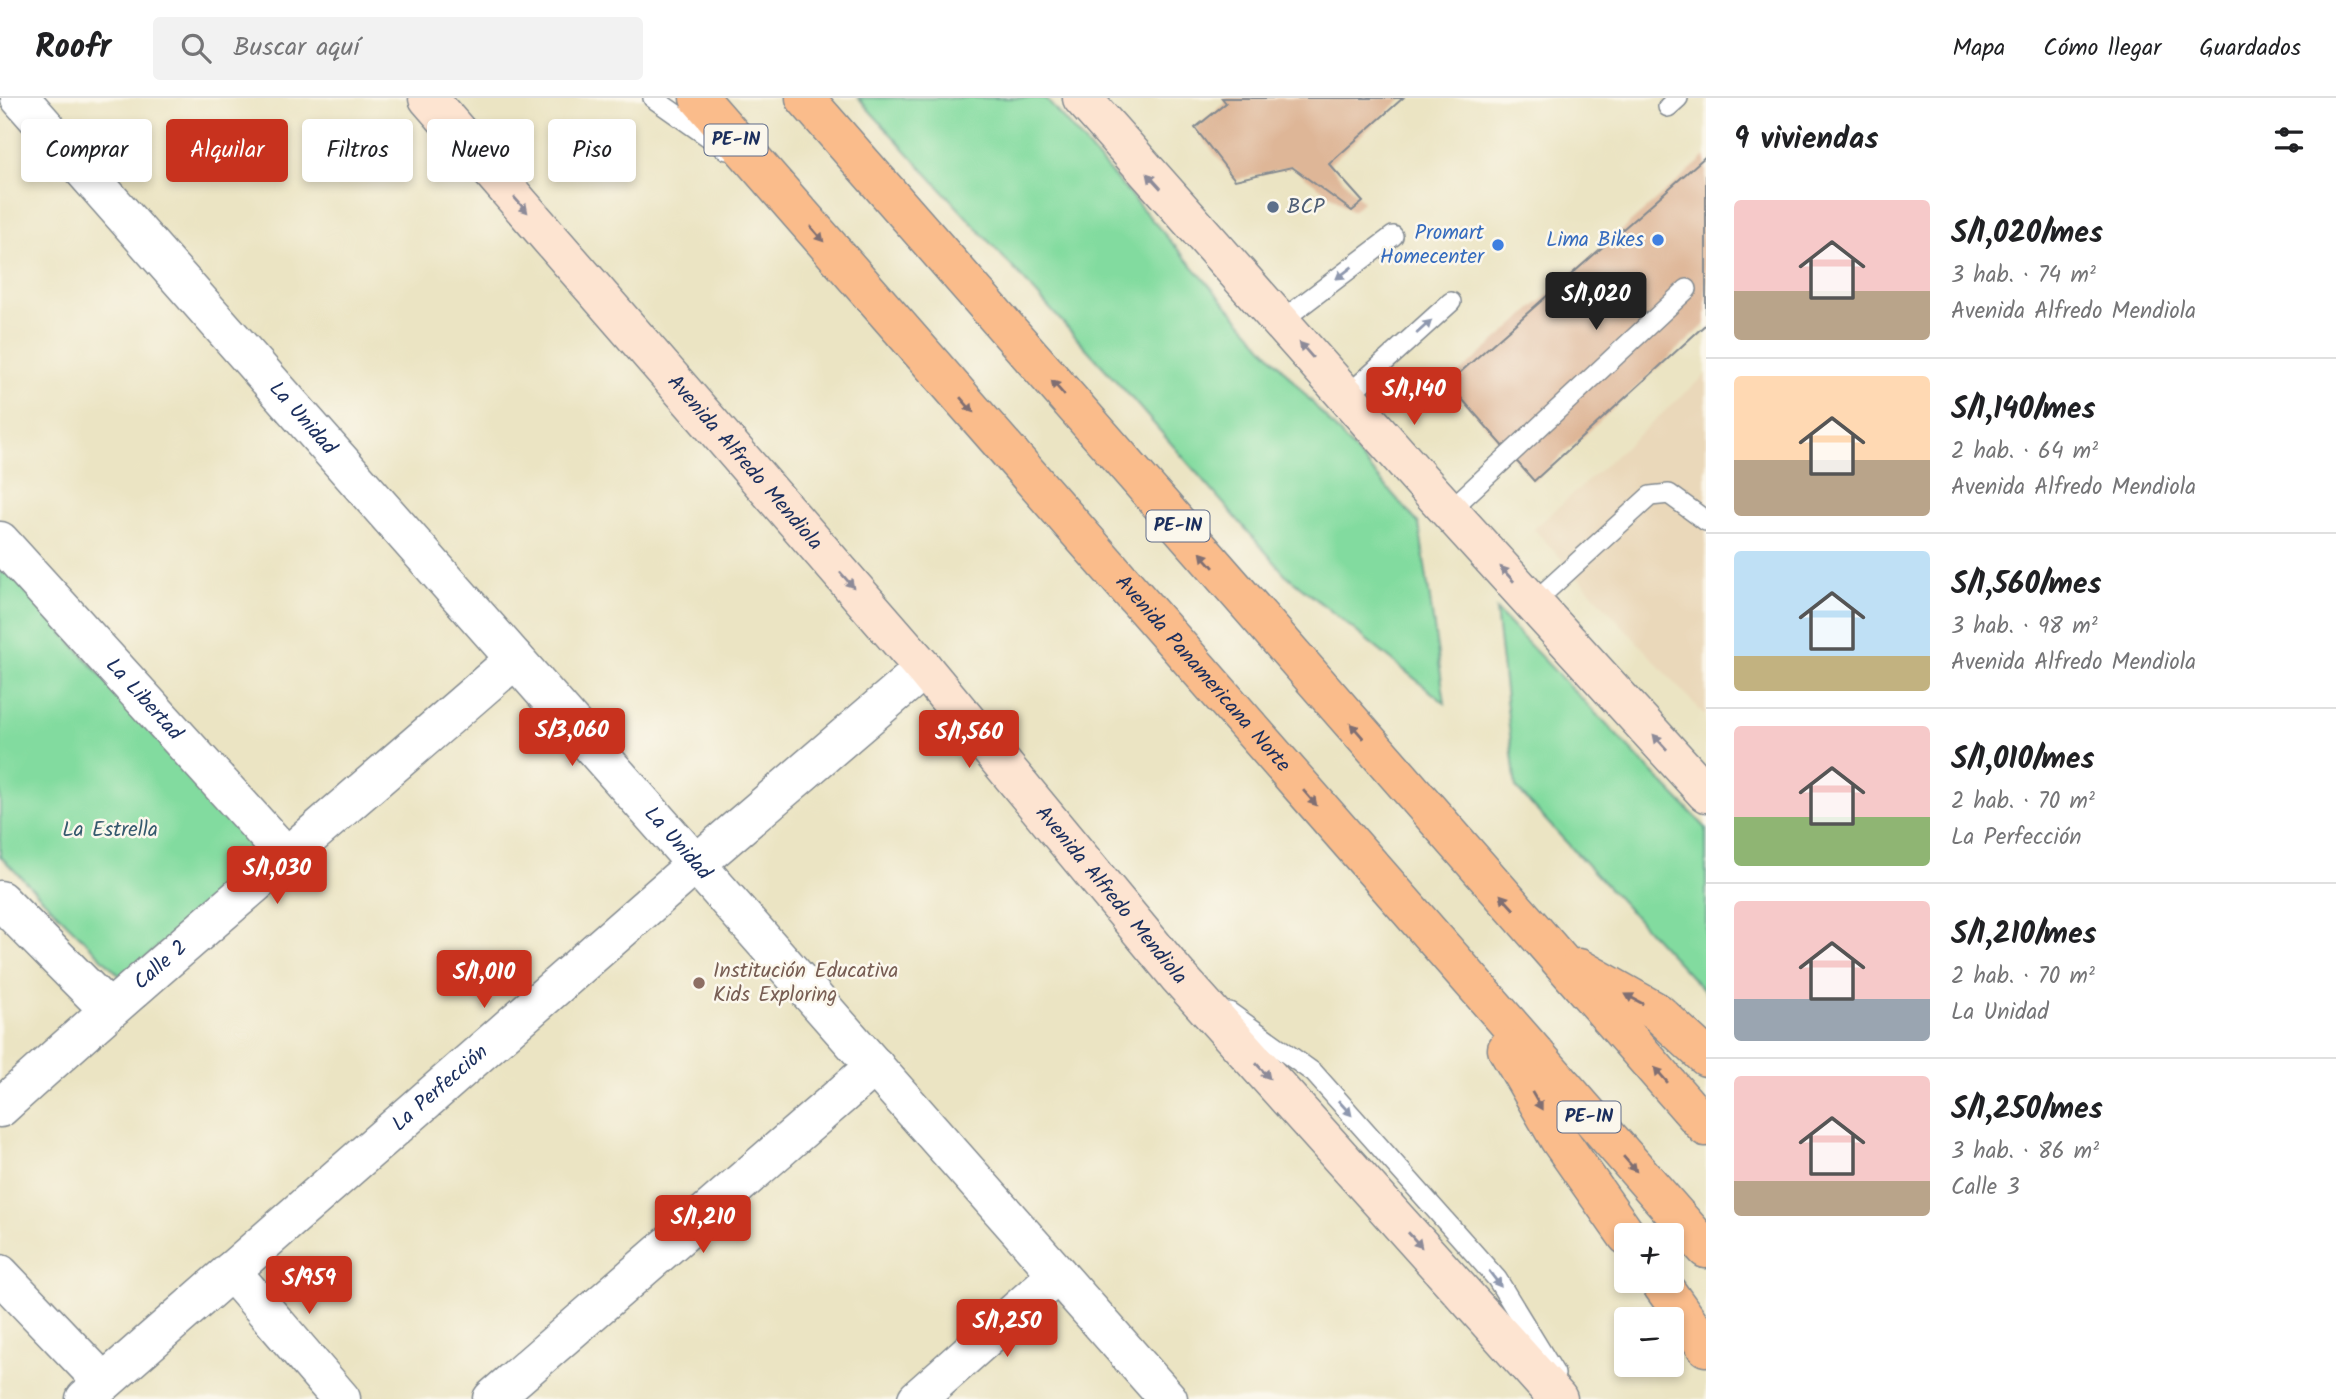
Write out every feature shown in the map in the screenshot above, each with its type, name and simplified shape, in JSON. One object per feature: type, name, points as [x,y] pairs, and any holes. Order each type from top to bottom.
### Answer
[{"type":"highway","name":"Avenida Panamericana Norte","points":[[699,98],[1706,1249]]},
{"type":"highway","name":"PE-1N","points":[[805,98],[1706,1127]]},
{"type":"highway","points":[[1553,953],[1657,1012],[1706,1057]]},
{"type":"highway","points":[[1466,977],[1559,1139],[1618,1223]]},
{"type":"highway","points":[[1668,1293],[1706,1347]]},
{"type":"main road","name":"Avenida Alfredo Mendiola","points":[[428,98],[924,669],[1177,975],[1558,1399]]},
{"type":"main road","points":[[1090,102],[1347,396],[1705,789]]},
{"type":"street","name":"La Unidad","points":[[20,98],[1168,1399]]},
{"type":"street","name":"La Libertad","points":[[0,541],[288,858]]},
{"type":"street","name":"Calle 2","points":[[0,1108],[108,1009],[288,858],[515,659]]},
{"type":"street","name":"La Perfección","points":[[94,1391],[696,864],[924,669]]},
{"type":"street","points":[[0,900],[108,1009]]},
{"type":"street","points":[[492,1399],[875,1066]]},
{"type":"street","points":[[231,1271],[341,1399]]},
{"type":"street","points":[[0,1274],[94,1391]]},
{"type":"street","points":[[916,1399],[1058,1274]]},
{"type":"lane","points":[[653,98],[772,182]]},
{"type":"lane","points":[[1281,321],[1393,236]]},
{"type":"lane","points":[[1450,511],[1687,289]]},
{"type":"lane","points":[[1347,396],[1451,302]]},
{"type":"lane","points":[[1533,603],[1650,495],[1669,494],[1706,521]]},
{"type":"lane","points":[[1177,975],[1314,1073],[1497,1279],[1571,1399]]},
{"type":"shaded area","points":[[1706,374],[1706,717],[1534,529]]},
{"type":"green space","points":[[858,98],[1045,98],[1419,524],[1445,703],[1285,574],[1127,393]]},
{"type":"green space","name":"La Estrella","points":[[0,562],[263,857],[122,978],[0,856]]},
{"type":"green space","points":[[1496,610],[1706,828],[1706,993],[1516,788]]},
{"type":"building","points":[[1222,98],[1403,98],[1329,164],[1363,202],[1352,211],[1292,167],[1235,180],[1195,128],[1226,103]]},
{"type":"building","name":"Lima Bikes","points":[[1706,156],[1706,324],[1534,481],[1448,383]]},
{"type":"place","name":"BCP","points":[[1273,207]]},
{"type":"place","name":"Lima Bikes","points":[[1658,240]]},
{"type":"place","name":"Promart Homecenter","points":[[1498,245]]},
{"type":"place","name":"Institución Educativa Kids Exploring","points":[[699,983]]}]
